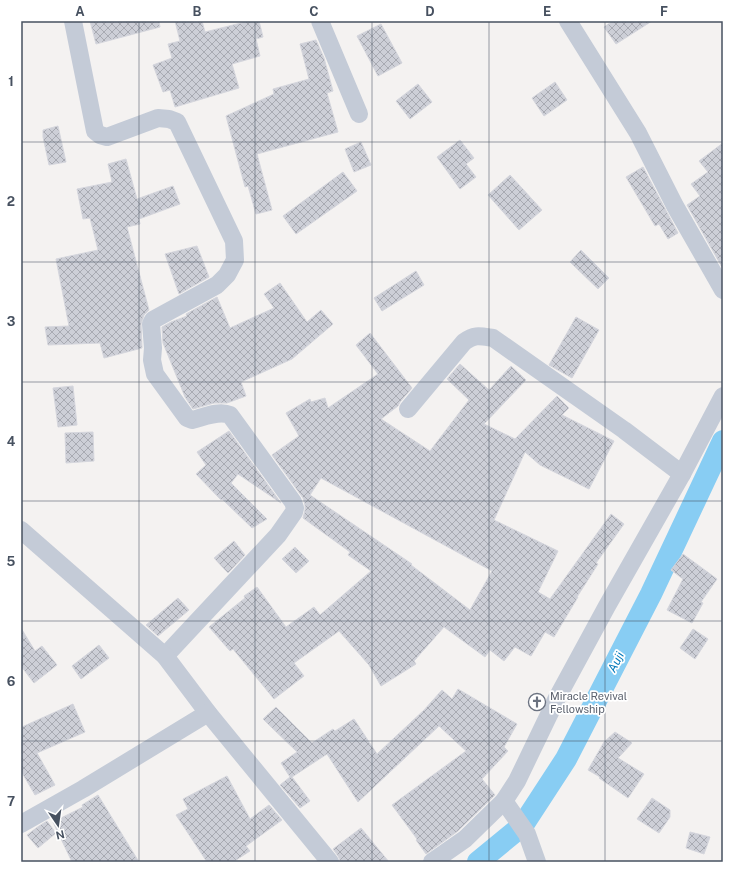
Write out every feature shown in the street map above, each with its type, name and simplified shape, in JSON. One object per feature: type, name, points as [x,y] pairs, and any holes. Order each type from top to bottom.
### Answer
[{"type":"street","points":[[73,21],[95,131],[100,135],[107,137],[158,118],[169,119],[177,122],[234,242],[235,260],[227,275],[218,285],[153,320],[151,324],[153,348],[152,360],[155,374],[188,419],[192,420],[220,413],[230,415],[293,502],[295,508],[294,512],[278,534],[165,656]]},
{"type":"street","points":[[320,21],[358,114]]},
{"type":"street","points":[[568,21],[638,132],[675,206],[723,290]]},
{"type":"street","points":[[408,409],[464,342],[472,337],[482,336],[493,338],[624,430],[682,474]]},
{"type":"street","points":[[432,862],[509,808],[517,781],[557,698],[682,474],[723,396]]},
{"type":"street","points":[[21,530],[165,656],[208,713],[330,862]]},
{"type":"street","points":[[21,824],[83,790],[208,713]]},
{"type":"street","points":[[509,808],[527,834],[537,862]]},
{"type":"building","points":[[90,21],[159,21],[160,27],[96,44]]},
{"type":"building","points":[[175,21],[202,21],[205,32],[249,21],[259,21],[263,37],[256,39],[260,56],[232,64],[239,88],[175,107],[170,90],[163,92],[153,65],[172,58],[168,44],[180,41]]},
{"type":"building","points":[[613,21],[652,21],[616,44],[604,27]]},
{"type":"building","points":[[381,24],[402,63],[378,76],[357,36]]},
{"type":"building","points":[[316,40],[324,58],[333,91],[327,93],[338,132],[257,154],[272,210],[256,214],[248,186],[245,187],[226,116],[274,94],[273,89],[309,79],[300,44]]},
{"type":"building","points":[[555,82],[567,100],[544,116],[532,98]]},
{"type":"building","points":[[418,84],[432,102],[410,119],[396,101]]},
{"type":"building","points":[[58,126],[66,162],[49,165],[43,130]]},
{"type":"building","points":[[460,140],[474,158],[466,164],[476,177],[460,189],[437,157]]},
{"type":"building","points":[[361,142],[371,165],[354,172],[345,149]]},
{"type":"building","points":[[723,143],[723,269],[687,205],[700,196],[691,184],[708,172],[699,161]]},
{"type":"building","points":[[126,159],[137,199],[173,186],[180,204],[139,219],[140,224],[127,227],[149,310],[144,315],[141,324],[142,348],[104,358],[100,343],[48,345],[45,327],[69,326],[56,259],[98,250],[90,218],[83,219],[77,189],[112,182],[108,164]]},
{"type":"building","points":[[643,167],[678,233],[668,239],[659,224],[655,226],[626,177]]},
{"type":"building","points":[[343,172],[357,191],[296,234],[283,216]]},
{"type":"building","points":[[510,175],[542,210],[519,230],[488,195]]},
{"type":"building","points":[[197,246],[209,277],[179,294],[165,254]]},
{"type":"building","points":[[581,250],[609,278],[598,289],[570,262]]},
{"type":"building","points":[[416,271],[424,285],[382,311],[374,298]]},
{"type":"building","points":[[280,283],[307,322],[321,310],[333,324],[292,359],[241,382],[246,396],[227,403],[214,403],[193,409],[185,397],[163,343],[162,327],[187,316],[186,314],[217,297],[230,328],[274,308],[264,294]]},
{"type":"building","points":[[576,317],[599,330],[572,378],[549,365]]},
{"type":"building","points":[[370,333],[412,388],[398,406],[381,419],[430,451],[469,400],[447,379],[460,364],[489,390],[511,366],[526,380],[484,424],[515,439],[557,396],[569,408],[562,415],[614,441],[589,489],[540,465],[525,452],[494,520],[558,551],[538,592],[550,599],[611,514],[624,524],[596,563],[598,564],[554,637],[545,632],[531,656],[515,647],[504,661],[490,650],[485,657],[444,627],[414,661],[416,664],[381,686],[369,665],[339,631],[294,663],[304,676],[274,699],[233,649],[230,651],[209,627],[245,598],[244,596],[257,587],[286,627],[314,607],[320,615],[371,571],[348,555],[350,552],[303,518],[305,505],[303,498],[272,455],[299,436],[286,413],[310,399],[311,402],[325,398],[328,408],[378,374],[356,345]],"holes":[[[321,478],[492,571],[470,610],[411,565],[412,564],[310,495]]]},
{"type":"building","points":[[73,386],[77,425],[58,427],[53,388]]},
{"type":"building","points":[[229,431],[281,503],[238,474],[231,483],[267,519],[252,528],[222,499],[221,500],[196,474],[206,465],[197,452]]},
{"type":"building","points":[[93,432],[94,461],[66,463],[65,433]]},
{"type":"building","points":[[234,541],[245,555],[228,573],[214,558]]},
{"type":"building","points":[[295,547],[309,561],[296,573],[282,559]]},
{"type":"building","points":[[683,554],[717,579],[701,602],[703,603],[692,623],[667,610],[683,579],[671,570]]},
{"type":"building","points":[[178,598],[189,610],[158,636],[146,625]]},
{"type":"building","points":[[21,628],[35,651],[42,646],[57,665],[34,683],[21,666]]},
{"type":"building","points":[[693,629],[708,639],[695,659],[680,648]]},
{"type":"building","points":[[99,645],[109,658],[81,679],[72,666]]},
{"type":"building","points":[[458,689],[517,724],[504,747],[508,751],[482,779],[495,795],[458,831],[426,854],[392,805],[466,751],[439,726],[358,802],[327,754],[292,777],[310,801],[300,808],[280,785],[290,777],[281,763],[297,752],[263,719],[276,707],[312,743],[333,729],[335,731],[354,719],[377,754],[424,710],[442,690],[452,699]]},
{"type":"building","points":[[73,704],[85,732],[37,753],[55,785],[35,795],[21,771],[21,726],[22,727]]},
{"type":"building","points":[[615,732],[632,743],[618,758],[644,774],[628,798],[588,770],[604,742]]},
{"type":"building","points":[[227,776],[250,819],[269,805],[282,820],[246,846],[250,851],[233,862],[207,862],[176,815],[188,809],[183,799]]},
{"type":"building","points":[[98,795],[139,862],[72,862],[53,822],[83,807],[82,805]]},
{"type":"building","points":[[652,798],[670,810],[670,817],[659,833],[637,819]]},
{"type":"building","points":[[47,821],[56,833],[38,848],[27,835]]},
{"type":"building","points":[[361,828],[389,862],[341,862],[333,849]]},
{"type":"building","points":[[690,832],[710,837],[704,854],[686,848]]},
{"type":"waterway","name":"Auji","points":[[478,862],[523,825],[566,759],[651,594],[723,441]]},
{"type":"place","name":"Miracle Revival Fellowship","points":[[537,702]]}]
